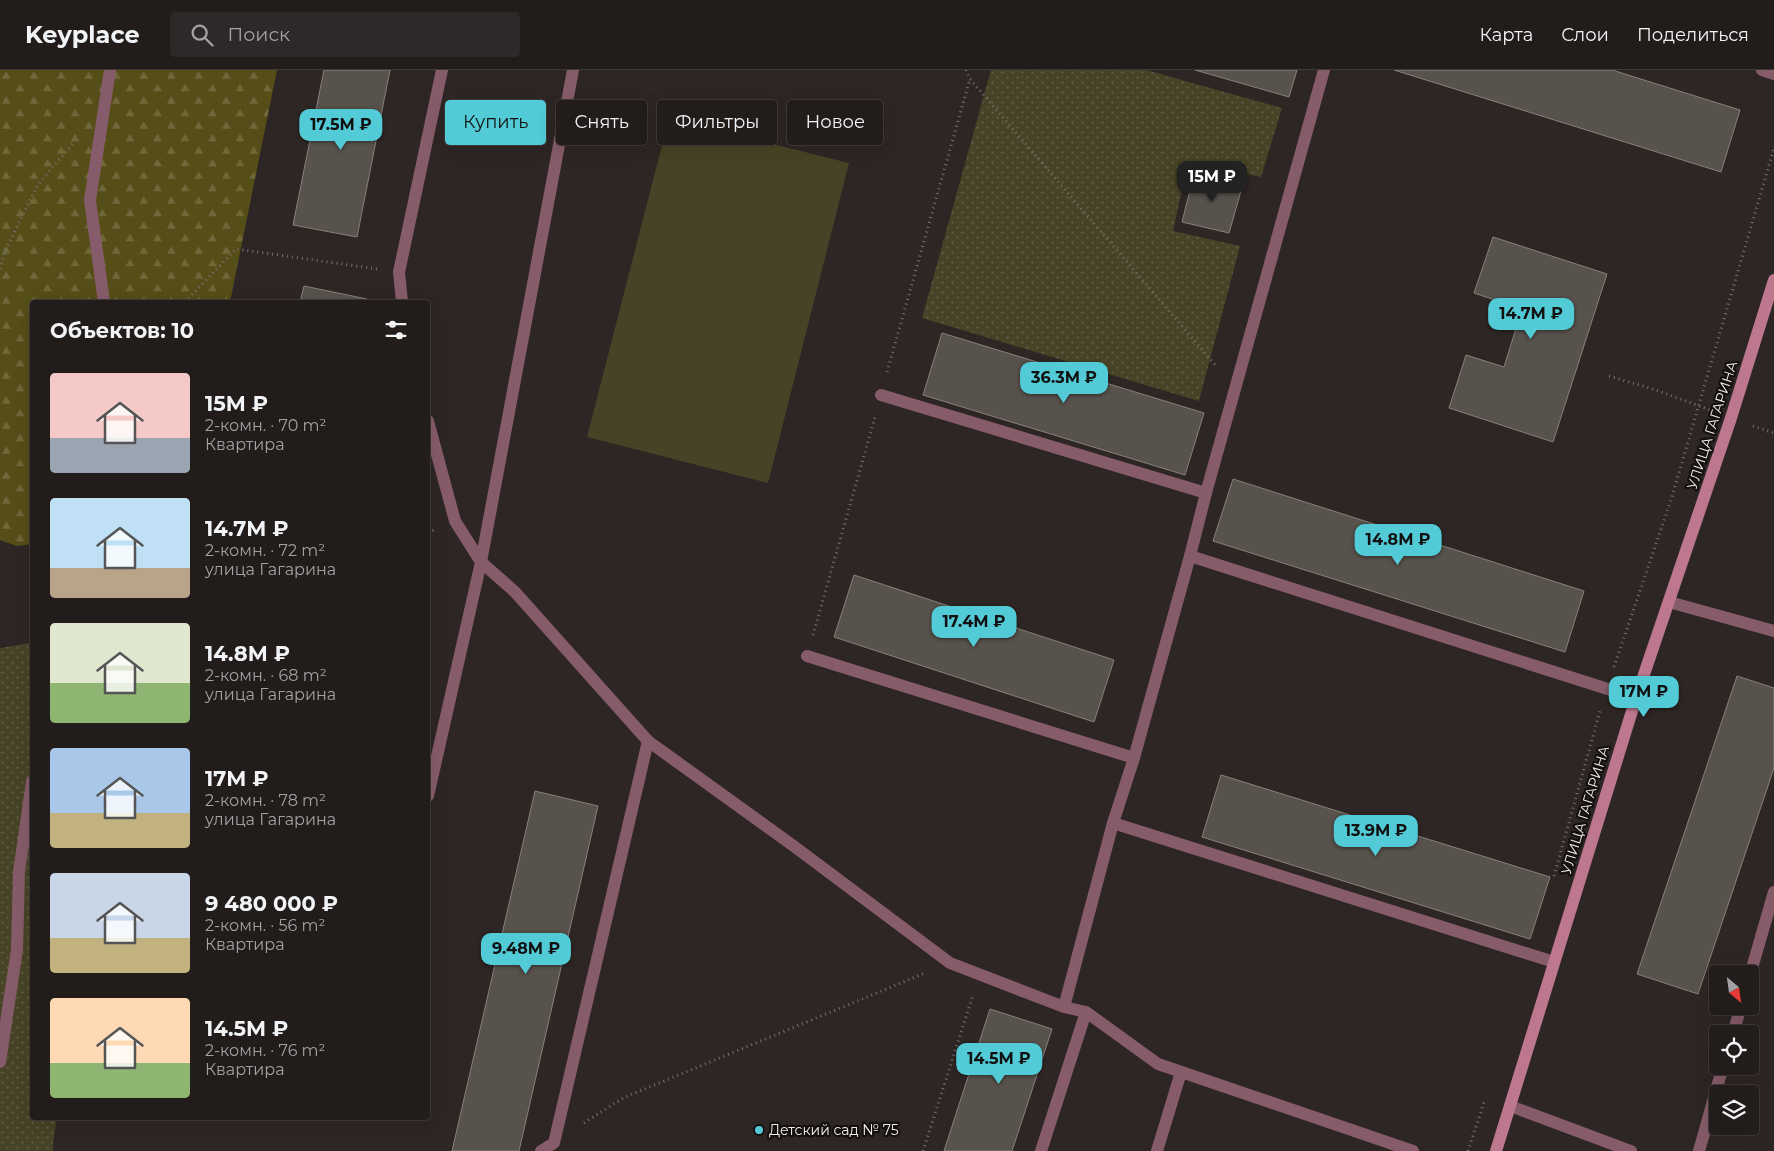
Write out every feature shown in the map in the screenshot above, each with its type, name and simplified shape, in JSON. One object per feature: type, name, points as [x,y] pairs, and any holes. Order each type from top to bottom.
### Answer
[{"type":"main road","name":"УЛИЦА ГАГАРИНА","points":[[1496,1151],[1636,698],[1731,418],[1774,280]]},
{"type":"street","points":[[104,300],[90,200],[110,70]]},
{"type":"street","points":[[402,300],[400,272],[442,70]]},
{"type":"street","points":[[430,787],[481,562],[573,70]]},
{"type":"street","points":[[1064,1007],[1324,70]]},
{"type":"street","points":[[1762,70],[1774,74]]},
{"type":"street","points":[[881,395],[1206,493]]},
{"type":"street","points":[[430,428],[455,521],[481,562],[515,592],[648,741],[795,847],[950,963],[1064,1007],[1086,1012],[1158,1064],[1413,1151]]},
{"type":"street","points":[[1190,556],[1636,698]]},
{"type":"street","points":[[1669,602],[1774,631]]},
{"type":"street","points":[[807,656],[1134,758]]},
{"type":"street","points":[[541,1151],[554,1143],[648,741]]},
{"type":"street","points":[[0,1062],[17,950],[19,872],[30,795]]},
{"type":"street","points":[[1114,823],[1554,962]]},
{"type":"street","points":[[1753,965],[1774,892]]},
{"type":"street","points":[[1041,1151],[1086,1012]]},
{"type":"street","points":[[1157,1151],[1181,1072]]},
{"type":"street","points":[[1699,1151],[1720,1075]]},
{"type":"street","points":[[1510,1106],[1631,1151]]},
{"type":"path","points":[[966,70],[970,79],[1235,388]]},
{"type":"path","points":[[807,656],[970,79]]},
{"type":"path","points":[[0,268],[6,249],[37,186],[103,107]]},
{"type":"path","points":[[1553,879],[1607,688],[1671,500],[1774,148]]},
{"type":"path","points":[[187,300],[236,248],[400,272]]},
{"type":"path","points":[[1608,376],[1653,389],[1774,432]]},
{"type":"path","points":[[554,1143],[623,1098],[950,963]]},
{"type":"path","points":[[923,1151],[980,973]]},
{"type":"path","points":[[1468,1151],[1486,1095]]},
{"type":"shaded area","points":[[991,70],[1146,70],[1282,108],[1261,177],[1188,162],[1173,231],[1240,246],[1199,401],[922,318]]},
{"type":"shaded area","points":[[662,145],[777,145],[849,163],[768,483],[587,437]]},
{"type":"shaded area","points":[[30,643],[30,1120],[57,1120],[53,1151],[0,1151],[0,648]]},
{"type":"green space","points":[[0,70],[277,70],[230,300],[30,300],[30,544],[17,546],[0,540]]},
{"type":"building","points":[[324,70],[390,70],[357,237],[293,225]]},
{"type":"building","points":[[1195,70],[1297,70],[1289,97]]},
{"type":"building","points":[[1394,70],[1612,70],[1740,110],[1721,172]]},
{"type":"building","points":[[1194,174],[1243,184],[1229,233],[1182,222]]},
{"type":"building","points":[[1493,237],[1607,274],[1553,442],[1449,408],[1466,355],[1504,367],[1522,309],[1474,293]]},
{"type":"building","points":[[304,286],[367,299],[367,300],[300,300]]},
{"type":"building","points":[[942,333],[1204,413],[1185,475],[923,395]]},
{"type":"building","points":[[1233,479],[1584,591],[1565,652],[1213,541]]},
{"type":"building","points":[[854,575],[1114,660],[1094,722],[834,637]]},
{"type":"building","points":[[1737,676],[1774,688],[1774,768],[1698,994],[1637,974]]},
{"type":"building","points":[[1221,775],[1550,877],[1530,939],[1202,837]]},
{"type":"building","points":[[535,791],[598,806],[519,1151],[452,1151]]},
{"type":"building","points":[[990,1009],[1052,1029],[1012,1151],[944,1151]]},
{"type":"place","name":"Детский сад № 75","points":[[759,1130]]}]
